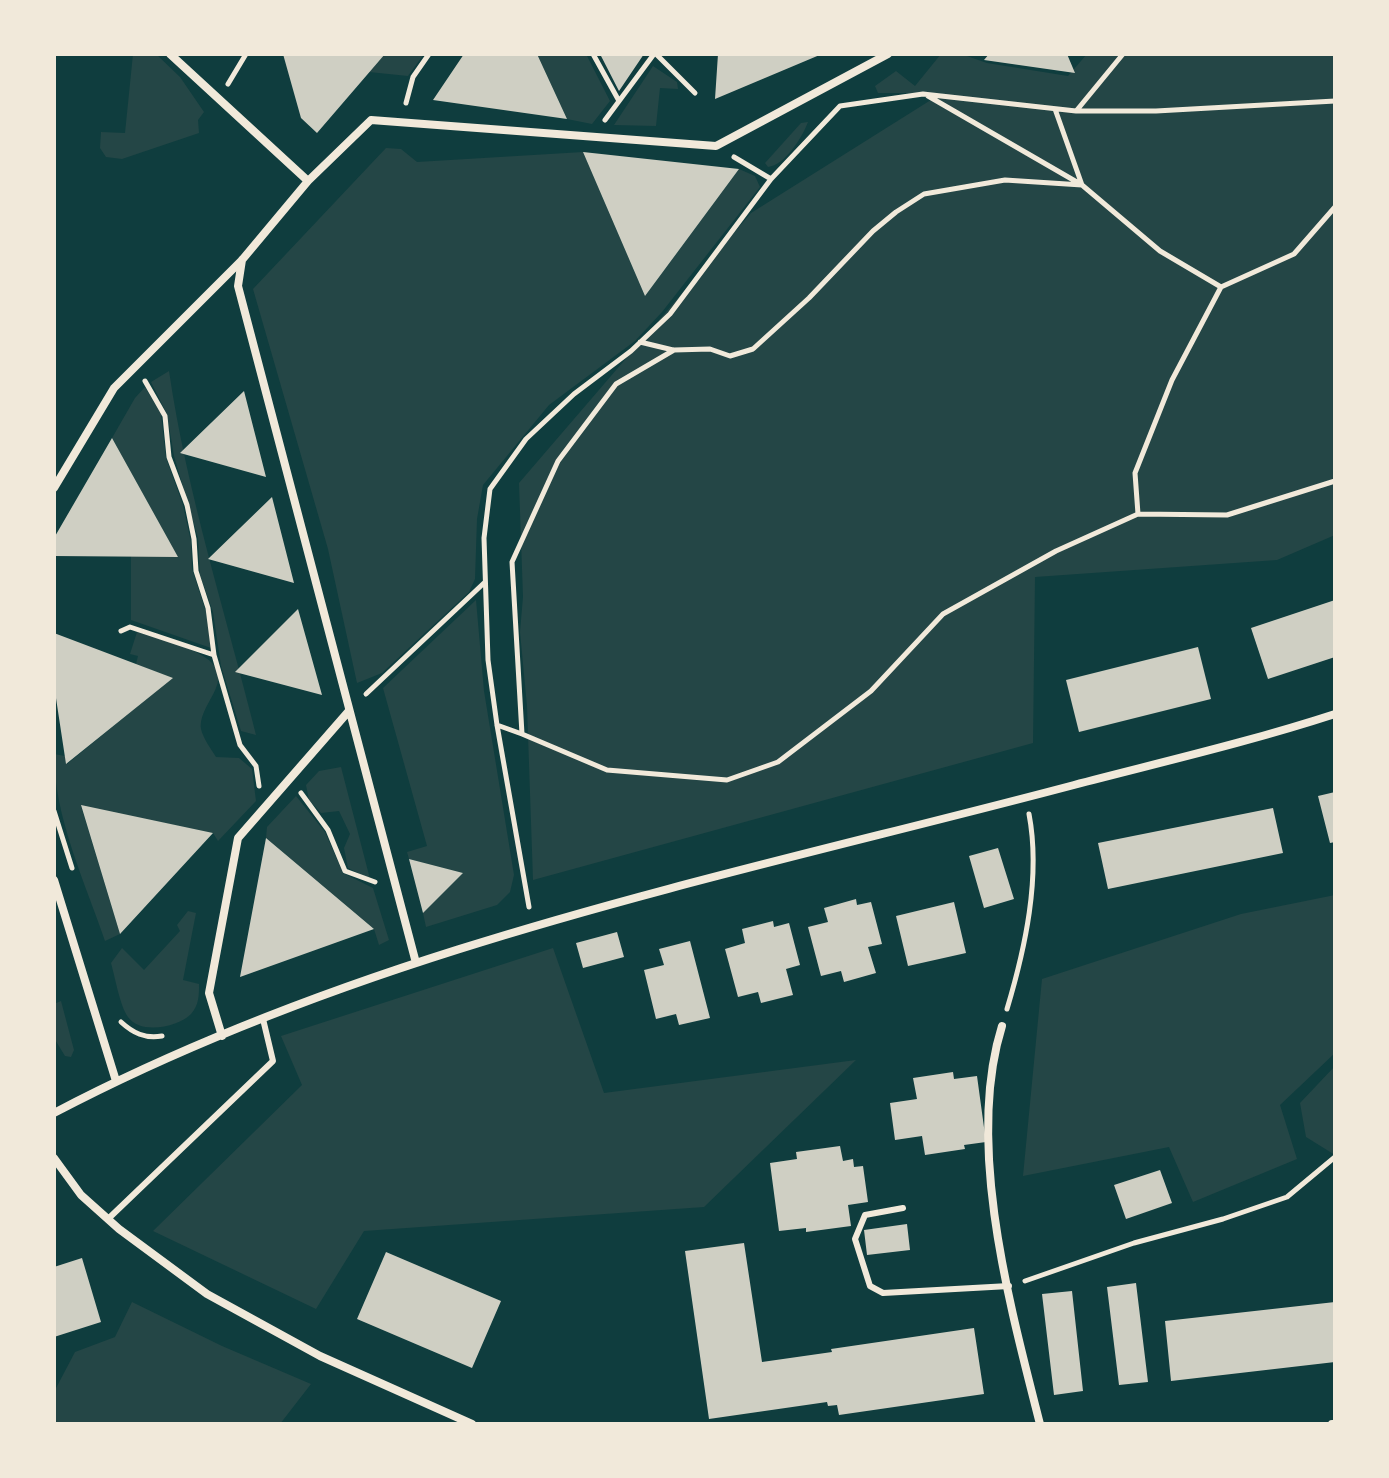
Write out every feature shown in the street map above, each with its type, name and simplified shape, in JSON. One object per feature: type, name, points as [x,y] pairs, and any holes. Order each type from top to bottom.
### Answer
[{"type":"street","points":[[170,54],[308,181]]},
{"type":"street","points":[[54,488],[114,388],[242,260],[308,181],[371,120],[716,146],[888,54]]},
{"type":"street","points":[[242,260],[238,286],[416,963]]},
{"type":"street","points":[[222,1036],[209,993],[238,838],[348,712]]},
{"type":"street","points":[[54,1113],[116,1081],[263,1019],[416,963],[640,897],[1027,799],[1276,733],[1335,714]]},
{"type":"street","points":[[54,880],[116,1081]]},
{"type":"street","points":[[1002,1026],[990,1085],[987,1156],[1009,1286],[1040,1424]]},
{"type":"street","points":[[54,1158],[81,1195],[207,1294],[320,1356],[472,1424]]},
{"type":"lane","points":[[108,1219],[273,1061],[263,1019]]},
{"type":"lane","points":[[903,1208],[865,1215],[855,1239],[870,1286],[883,1293],[1009,1286]]},
{"type":"path","points":[[219,99],[246,54]]},
{"type":"path","points":[[401,123],[413,77],[429,54]]},
{"type":"path","points":[[593,54],[619,101]]},
{"type":"path","points":[[593,137],[655,54],[695,93]]},
{"type":"path","points":[[1076,111],[1123,54]]},
{"type":"path","points":[[529,907],[488,660],[484,538],[490,489],[526,439],[574,394],[670,314],[771,179],[840,106],[923,94],[1076,111],[1156,111],[1335,101]]},
{"type":"path","points":[[923,94],[1082,185],[1160,251],[1221,287]]},
{"type":"path","points":[[1055,109],[1082,185]]},
{"type":"path","points":[[716,146],[771,179]]},
{"type":"path","points":[[640,342],[674,350],[710,349],[730,356],[753,349],[809,298],[873,231],[924,194],[1005,180],[1082,185]]},
{"type":"path","points":[[1138,514],[1135,473],[1172,380],[1221,287],[1294,254],[1335,207]]},
{"type":"path","points":[[1327,217],[1335,217]]},
{"type":"path","points":[[522,734],[512,562],[558,461],[616,384],[674,350]]},
{"type":"path","points":[[135,367],[165,416],[169,457],[187,505],[196,571],[208,608],[214,655],[240,745],[256,766],[259,786],[270,802]]},
{"type":"path","points":[[497,725],[607,770],[727,780],[778,762],[871,691],[943,614],[1056,551],[1138,514],[1227,515],[1335,481]]},
{"type":"path","points":[[348,712],[486,582]]},
{"type":"path","points":[[121,631],[130,627],[214,655]]},
{"type":"path","points":[[295,773],[302,796],[328,830],[345,871],[371,883],[393,879]]},
{"type":"path","points":[[1002,1026],[1026,928],[1033,870],[1032,829],[1027,799]]},
{"type":"path","points":[[1009,1286],[1134,1243],[1223,1219],[1287,1197],[1335,1157]]},
{"type":"shaded area","points":[[133,54],[156,54],[180,77],[204,112],[198,120],[199,133],[122,159],[106,157],[100,148],[101,132],[125,133]]},
{"type":"shaded area","points":[[385,54],[424,54],[408,76],[369,72]]},
{"type":"shaded area","points":[[537,54],[586,54],[610,101],[592,124],[567,119]]},
{"type":"shaded area","points":[[941,54],[961,54],[987,63],[1068,76],[1087,54],[1335,54],[1335,535],[1277,560],[1035,577],[1033,743],[533,880],[527,706],[520,632],[523,597],[519,483],[751,213],[942,93],[878,93],[875,86],[896,71],[915,86]]},
{"type":"shaded area","points":[[653,66],[677,82],[678,89],[660,88],[656,126],[614,125]]},
{"type":"shaded area","points":[[808,122],[787,156],[768,167],[765,163],[801,123]]},
{"type":"shaded area","points":[[386,148],[401,149],[417,162],[583,152],[645,296],[739,169],[755,176],[760,187],[662,312],[635,341],[549,405],[483,485],[477,519],[475,579],[469,592],[382,673],[357,683],[328,549],[253,289]]},
{"type":"shaded area","points":[[169,371],[186,463],[256,735],[241,731],[221,666],[213,612],[200,575],[198,538],[174,456],[167,414],[151,382]]},
{"type":"shaded area","points":[[145,387],[161,414],[166,458],[183,505],[191,542],[192,569],[206,612],[211,648],[131,620],[131,556],[177,556],[112,438],[135,398]]},
{"type":"shaded area","points":[[476,600],[484,691],[514,875],[510,892],[497,905],[426,927],[423,913],[463,873],[409,859],[407,852],[427,846],[383,688]]},
{"type":"shaded area","points":[[137,632],[187,648],[213,665],[218,673],[218,682],[205,709],[201,729],[216,757],[239,758],[252,769],[256,801],[218,841],[213,833],[81,806],[120,934],[105,941],[65,825],[55,778],[54,754],[65,756],[67,764],[172,678],[136,664],[138,656],[130,654]]},
{"type":"shaded area","points":[[341,767],[370,879],[348,868],[344,848],[350,834],[339,811],[321,813],[309,800],[306,785],[319,771]]},
{"type":"shaded area","points":[[296,796],[325,832],[343,873],[373,888],[389,940],[379,945],[374,929],[266,838],[267,827]]},
{"type":"shaded area","points":[[1335,895],[1335,1053],[1280,1105],[1297,1159],[1193,1202],[1169,1147],[1023,1176],[1042,979],[1241,914]]},
{"type":"shaded area","points":[[188,911],[196,913],[183,980],[199,984],[196,1007],[185,1019],[169,1025],[150,1027],[134,1023],[120,999],[111,963],[122,948],[144,970],[180,931],[177,925]]},
{"type":"shaded area","points":[[553,948],[604,1093],[856,1060],[704,1207],[364,1231],[316,1309],[153,1231],[302,1085],[281,1036]]},
{"type":"shaded area","points":[[61,1001],[74,1050],[71,1057],[65,1056],[54,1038],[54,1004]]},
{"type":"shaded area","points":[[1335,1066],[1335,1155],[1306,1137],[1300,1103]]},
{"type":"shaded area","points":[[132,1302],[222,1346],[311,1384],[280,1424],[54,1424],[54,1392],[75,1352],[115,1337]]},
{"type":"building","points":[[283,54],[385,54],[317,133],[301,118]]},
{"type":"building","points":[[464,54],[537,54],[567,119],[433,100]]},
{"type":"building","points":[[600,54],[644,54],[619,91]]},
{"type":"building","points":[[718,54],[822,54],[715,99]]},
{"type":"building","points":[[989,54],[1067,54],[1075,73],[984,60]]},
{"type":"building","points":[[583,152],[739,169],[645,296]]},
{"type":"building","points":[[244,391],[266,477],[180,453]]},
{"type":"building","points":[[112,438],[178,557],[54,556],[54,538]]},
{"type":"building","points":[[272,497],[294,583],[208,559]]},
{"type":"building","points":[[1335,600],[1335,657],[1268,679],[1251,628]]},
{"type":"building","points":[[298,609],[322,695],[235,672]]},
{"type":"building","points":[[54,633],[173,678],[66,764],[54,685]]},
{"type":"building","points":[[1198,647],[1211,699],[1079,732],[1066,680]]},
{"type":"building","points":[[1335,792],[1335,842],[1330,843],[1318,796]]},
{"type":"building","points":[[81,805],[213,833],[120,934]]},
{"type":"building","points":[[1273,808],[1283,853],[1108,889],[1098,843]]},
{"type":"building","points":[[266,838],[374,929],[240,977]]},
{"type":"building","points":[[998,848],[1014,899],[984,908],[969,856]]},
{"type":"building","points":[[409,859],[463,873],[423,913]]},
{"type":"building","points":[[856,899],[857,905],[871,902],[882,944],[868,947],[876,973],[844,982],[841,971],[821,976],[808,927],[828,922],[824,908]]},
{"type":"building","points":[[954,902],[966,953],[908,966],[896,916]]},
{"type":"building","points":[[773,921],[774,927],[789,923],[800,965],[786,969],[793,995],[761,1003],[758,992],[738,997],[725,949],[745,943],[742,929]]},
{"type":"building","points":[[617,932],[624,957],[583,968],[576,943]]},
{"type":"building","points":[[690,941],[710,1018],[679,1025],[676,1014],[656,1019],[644,970],[664,965],[659,949]]},
{"type":"building","points":[[953,1072],[954,1079],[977,1076],[986,1142],[964,1145],[965,1149],[925,1155],[922,1136],[895,1140],[890,1103],[917,1099],[913,1078]]},
{"type":"building","points":[[840,1146],[843,1161],[853,1159],[854,1167],[863,1166],[868,1202],[848,1205],[851,1226],[806,1232],[806,1228],[779,1231],[770,1163],[797,1159],[796,1152]]},
{"type":"building","points":[[1160,1170],[1172,1203],[1126,1219],[1114,1185]]},
{"type":"building","points":[[907,1224],[910,1250],[867,1255],[864,1230]]},
{"type":"building","points":[[744,1243],[762,1362],[974,1328],[984,1394],[839,1415],[837,1405],[828,1406],[827,1402],[709,1419],[685,1251]]},
{"type":"building","points":[[386,1252],[501,1301],[472,1368],[357,1319]]},
{"type":"building","points":[[82,1258],[101,1322],[54,1337],[54,1267]]},
{"type":"building","points":[[1136,1283],[1148,1382],[1119,1385],[1107,1287]]},
{"type":"building","points":[[1072,1291],[1083,1391],[1054,1395],[1042,1294]]},
{"type":"building","points":[[1335,1302],[1335,1362],[1171,1381],[1165,1321]]}]
